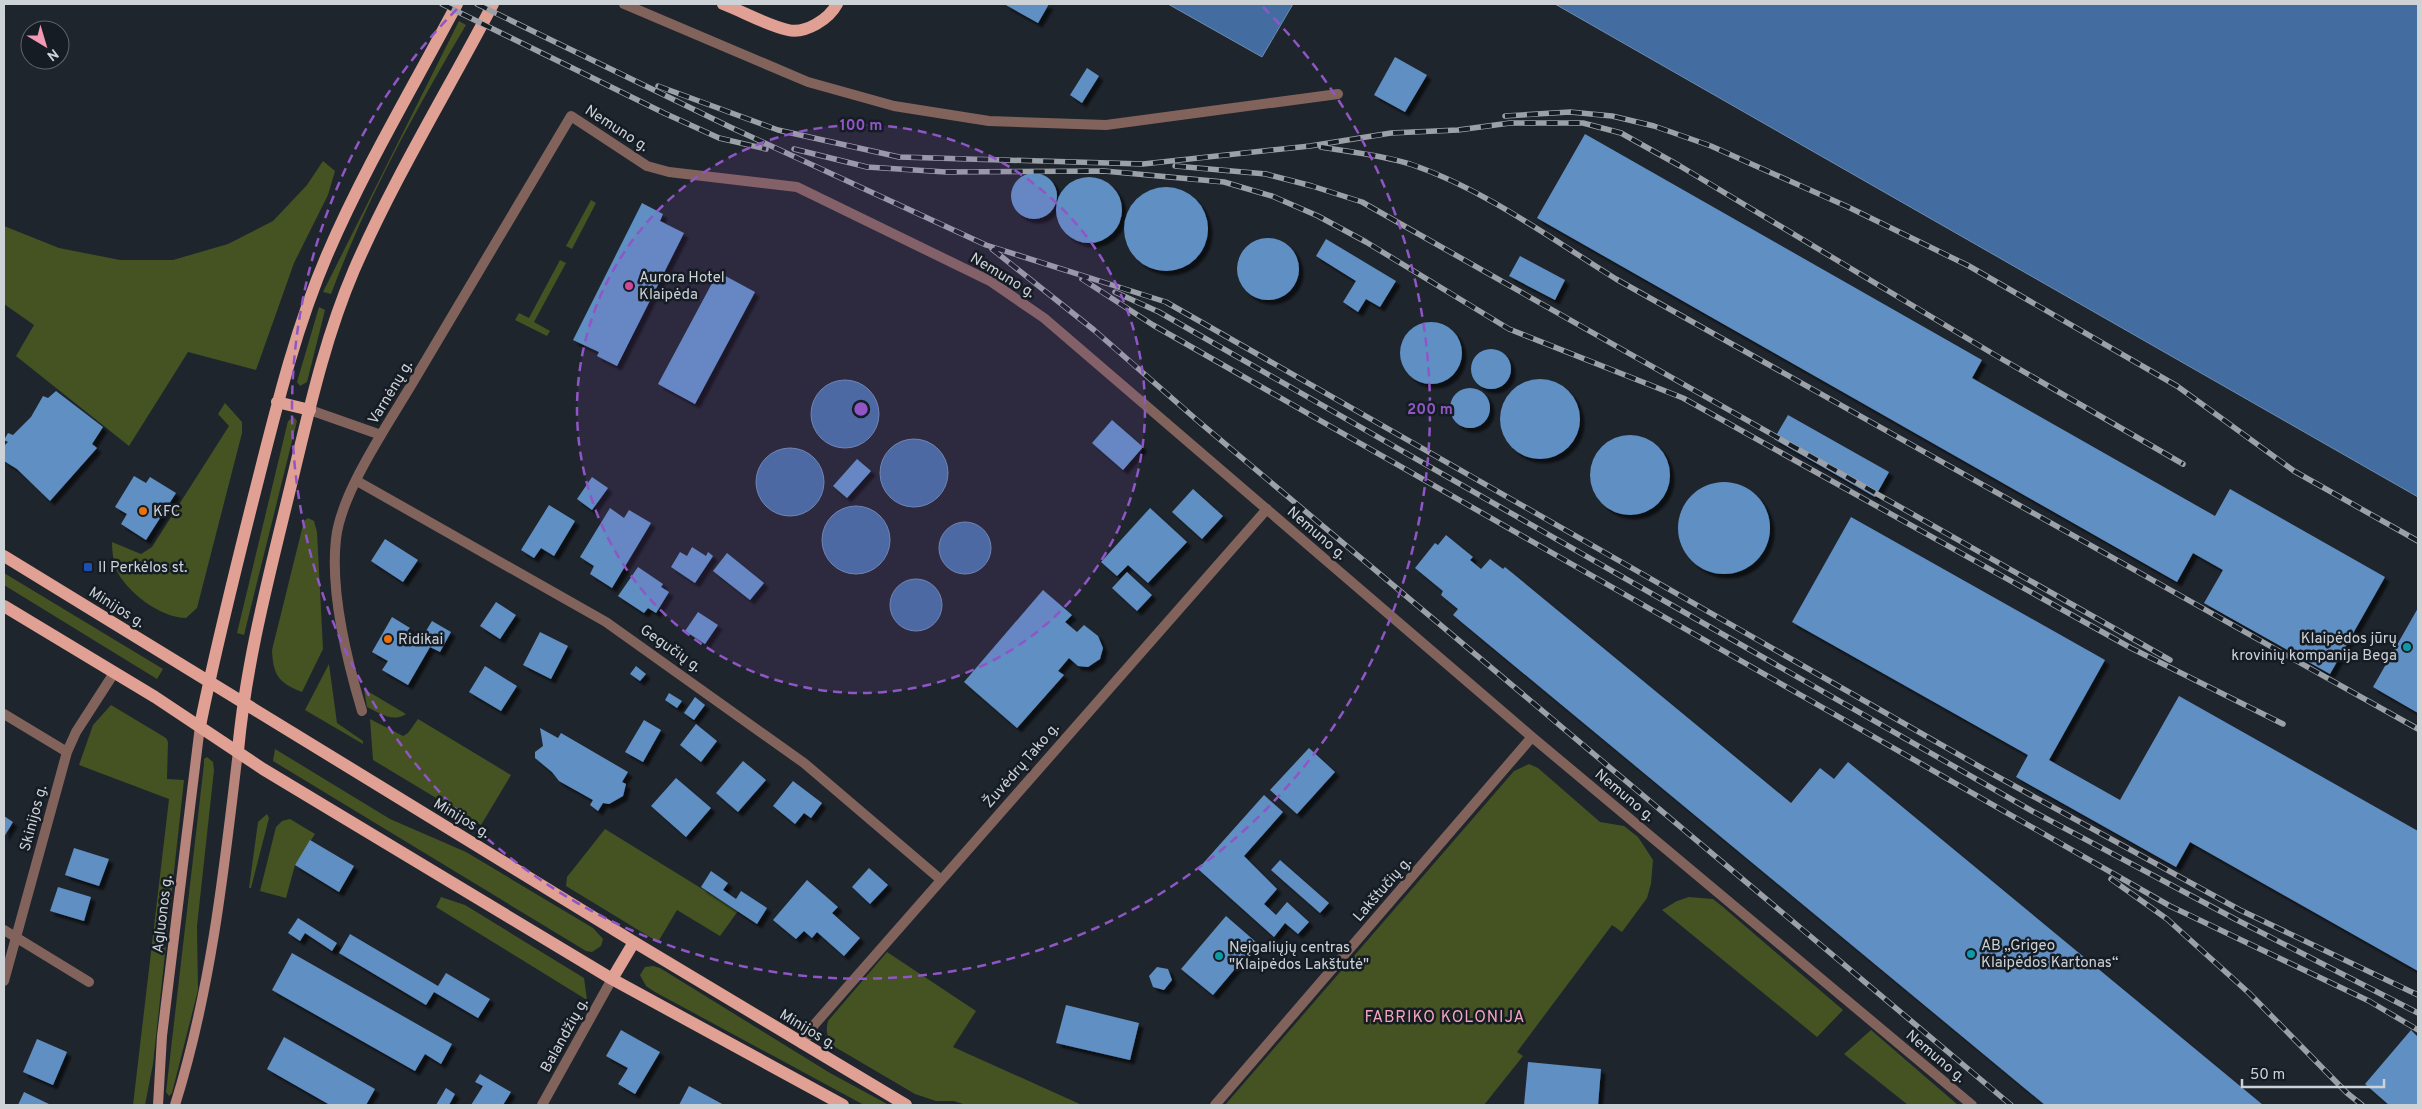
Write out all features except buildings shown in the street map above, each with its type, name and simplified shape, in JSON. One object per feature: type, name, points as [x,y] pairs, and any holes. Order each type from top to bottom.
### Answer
[{"type":"main road","points":[[200,726],[278,402],[303,316],[327,254],[382,144],[458,4]]},
{"type":"main road","points":[[174,1105],[210,968],[238,752],[242,703],[261,608],[310,410],[342,299],[380,215],[493,4]]},
{"type":"main road","points":[[723,4],[790,31],[806,28],[822,21],[837,4]]},
{"type":"main road","points":[[278,402],[310,410]]},
{"type":"main road","name":"Minijos g.","points":[[4,556],[634,942],[906,1105]]},
{"type":"main road","points":[[4,606],[200,726],[238,752],[612,979],[843,1105]]},
{"type":"main road","name":"Agluonos g.","points":[[158,1105],[162,1036],[200,726]]},
{"type":"main road","points":[[612,979],[634,942]]},
{"type":"street","points":[[624,4],[808,82],[894,106],[989,121],[1106,125],[1338,94]]},
{"type":"street","name":"Varnėnų g.","points":[[362,711],[350,672],[341,628],[335,561],[336,538],[342,512],[381,435],[571,116]]},
{"type":"street","name":"Nemuno g.","points":[[571,116],[647,166],[669,172],[797,187],[990,281],[1044,318],[1532,737],[1972,1105]]},
{"type":"street","points":[[310,410],[381,435]]},
{"type":"street","name":"Gegučių g.","points":[[357,481],[606,622],[644,647],[804,762],[940,879]]},
{"type":"street","name":"Žuvėdrų Tako g.","points":[[802,1044],[814,1025],[940,879],[1267,509]]},
{"type":"street","name":"Skinijos g.","points":[[4,981],[67,752],[76,732],[114,673]]},
{"type":"street","points":[[4,714],[67,752]]},
{"type":"street","name":"Lakštučių g.","points":[[1216,1105],[1532,737]]},
{"type":"street","points":[[4,930],[89,982]]},
{"type":"street","name":"Balandžių g.","points":[[542,1105],[612,979]]},
{"type":"green space","points":[[459,21],[466,25],[392,156],[360,224],[331,294],[323,292]]},
{"type":"green space","points":[[323,161],[335,171],[328,195],[294,263],[256,370],[188,352],[129,446],[16,356],[34,325],[4,304],[4,226],[59,248],[120,260],[173,260],[228,244],[273,221],[307,185]]},
{"type":"green space","points":[[591,200],[596,203],[572,249],[566,246]]},
{"type":"green space","points":[[560,260],[566,263],[534,322],[550,331],[547,336],[515,320],[519,313],[529,318]]},
{"type":"green space","points":[[319,307],[325,310],[307,382],[300,386],[297,382]]},
{"type":"green space","points":[[225,403],[242,422],[242,433],[197,608],[186,618],[176,617],[166,614],[145,602],[121,578],[116,569],[112,542],[141,554],[152,547],[229,426],[218,414]]},
{"type":"green space","points":[[294,417],[297,421],[244,635],[237,633],[288,421]]},
{"type":"green space","points":[[308,518],[314,521],[317,532],[323,649],[302,692],[287,685],[278,677],[272,650],[304,521]]},
{"type":"green space","points":[[4,573],[163,669],[157,679],[4,585]]},
{"type":"green space","points":[[329,664],[337,723],[363,741],[363,744],[305,710]]},
{"type":"green space","points":[[364,689],[406,714],[396,718],[381,714],[367,707]]},
{"type":"green space","points":[[111,705],[166,738],[168,742],[167,779],[184,780],[153,1064],[145,1105],[133,1105],[169,799],[79,765],[93,725]]},
{"type":"green space","points":[[370,719],[403,736],[408,733],[418,719],[511,775],[481,825],[373,760]]},
{"type":"green space","points":[[275,749],[390,819],[466,852],[593,928],[603,939],[601,946],[592,952],[586,951],[273,761]]},
{"type":"green space","points":[[207,757],[213,762],[214,770],[197,926],[198,990],[172,1093],[169,1096],[166,1092],[204,759]]},
{"type":"green space","points":[[1529,764],[1538,768],[1600,822],[1624,826],[1638,837],[1653,860],[1651,884],[1647,898],[1622,932],[1612,925],[1517,1052],[1523,1056],[1484,1105],[1225,1105],[1514,771]]},
{"type":"green space","points":[[267,814],[269,818],[251,888],[249,888],[258,822]]},
{"type":"green space","points":[[290,819],[315,834],[295,865],[286,898],[260,891],[276,827],[282,821]]},
{"type":"green space","points":[[605,829],[738,911],[720,936],[677,910],[658,942],[566,886],[567,877]]},
{"type":"green space","points":[[441,897],[465,905],[584,978],[587,1000],[436,907]]},
{"type":"green space","points":[[1689,897],[1713,899],[1843,1010],[1817,1037],[1662,910],[1677,901]]},
{"type":"green space","points":[[887,952],[976,1011],[953,1047],[1082,1105],[966,1105],[954,1101],[936,1101],[915,1094],[835,1047],[828,1035],[828,1021]]},
{"type":"green space","points":[[653,966],[660,968],[830,1073],[889,1105],[864,1105],[655,992],[646,986],[640,975],[645,967]]},
{"type":"green space","points":[[1871,1030],[1958,1105],[1908,1105],[1844,1054]]},
{"type":"water","points":[[1168,4],[1293,4],[1262,57]]},
{"type":"water","points":[[1555,4],[2418,4],[2418,497]]},
{"type":"water","points":[[845,380],[858,383],[869,390],[876,401],[879,414],[876,427],[869,438],[858,445],[845,448],[832,445],[821,438],[814,427],[811,414],[814,401],[821,390],[832,383]]},
{"type":"water","points":[[914,439],[927,442],[938,449],[945,460],[948,473],[945,486],[938,497],[927,504],[914,507],[901,504],[890,497],[883,486],[880,473],[883,460],[890,449],[901,442]]},
{"type":"water","points":[[790,448],[803,451],[814,458],[821,469],[824,482],[821,495],[814,506],[803,513],[790,516],[777,513],[766,506],[759,495],[756,482],[759,469],[766,458],[777,451]]},
{"type":"water","points":[[856,506],[869,509],[880,516],[887,527],[890,540],[887,553],[880,564],[869,571],[856,574],[843,571],[832,564],[825,553],[822,540],[825,527],[832,516],[843,509]]},
{"type":"water","points":[[965,522],[975,524],[983,530],[989,538],[991,548],[989,558],[983,566],[975,572],[965,574],[955,572],[947,566],[941,558],[939,548],[941,538],[947,530],[955,524]]},
{"type":"water","points":[[916,579],[926,581],[934,587],[940,595],[942,605],[940,615],[934,623],[926,629],[916,631],[906,629],[898,623],[892,615],[890,605],[892,595],[898,587],[906,581]]},
{"type":"railway","points":[[442,4],[719,138],[766,149]]},
{"type":"railway","points":[[477,4],[730,127],[986,245],[1166,302],[1989,772],[2240,910],[2418,995]]},
{"type":"railway","points":[[658,86],[778,130],[899,157],[1143,164],[1310,146],[1391,133],[1458,130],[1510,123],[1583,123],[1621,133],[1680,166],[1995,355],[2183,464]]},
{"type":"railway","points":[[1505,116],[1570,112],[1612,116],[1654,126],[1711,146],[1846,206],[1969,266],[2177,386],[2294,471],[2418,541]]},
{"type":"railway","points":[[1321,147],[1377,156],[1410,164],[1464,187],[1541,231],[1616,279],[2418,729]]},
{"type":"railway","points":[[794,149],[867,167],[946,172],[1104,171],[1224,182],[1272,196],[1318,216],[1366,242],[1509,329],[1683,398],[2131,648],[2283,724]]},
{"type":"railway","points":[[1175,166],[1266,174],[1362,202],[2170,660]]},
{"type":"railway","points":[[992,249],[1094,330],[1198,421],[2011,1105]]},
{"type":"railway","points":[[1082,279],[1153,325],[2170,906],[2369,1001],[2418,1030]]},
{"type":"railway","points":[[1115,292],[1159,312],[2032,811],[2235,919],[2418,1013]]},
{"type":"railway","points":[[2111,879],[2167,919],[2249,993],[2347,1093],[2362,1105]]},
{"type":"place","name":"Aurora Hotel Klaipėda","points":[[629,286]]},
{"type":"place","name":"KFC","points":[[143,511]]},
{"type":"place","name":"II Perkėlos st.","points":[[88,567]]},
{"type":"place","name":"Ridikai","points":[[388,639]]},
{"type":"place","name":"Klaipėdos jūrų krovinių kompanija Bega","points":[[2407,647]]},
{"type":"place","name":"AB „Grigeo Klaipėdos Kartonas“","points":[[1971,954]]},
{"type":"place","name":"Neįgaliųjų centras \"Klaipėdos Lakštutė\"","points":[[1219,956]]},
{"type":"district","name":"FABRIKO KOLONIJA","points":[[1445,1016]]}]
